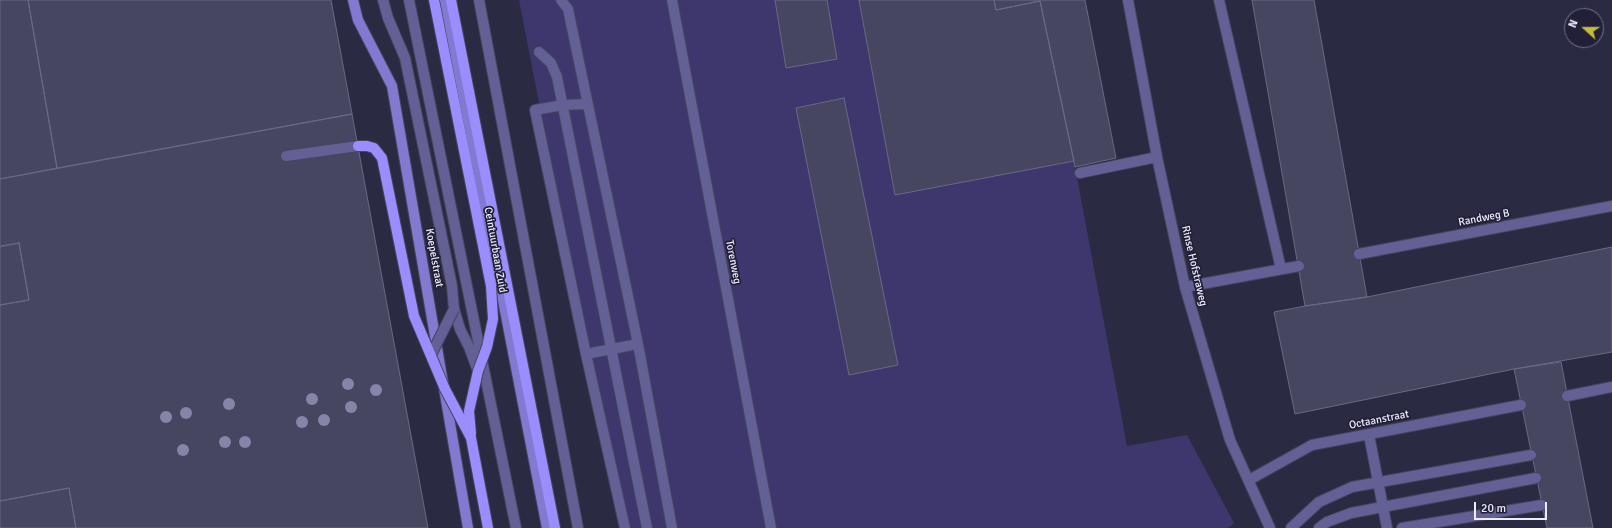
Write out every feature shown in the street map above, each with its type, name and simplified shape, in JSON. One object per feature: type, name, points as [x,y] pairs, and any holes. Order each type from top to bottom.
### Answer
[{"type":"main road","name":"Ceintuurbaan Zuid","points":[[434,0],[491,286],[492,319],[487,347],[478,371],[468,411],[471,438],[488,528]]},
{"type":"main road","points":[[451,0],[556,528]]},
{"type":"main road","points":[[358,146],[374,148],[382,158],[414,316],[444,389],[471,438]]},
{"type":"street","name":"Koepelstraat","points":[[353,0],[358,20],[392,86],[468,528]]},
{"type":"street","points":[[383,0],[388,18],[405,58],[452,286],[454,309],[460,329],[478,371]]},
{"type":"street","points":[[409,0],[516,528]]},
{"type":"street","points":[[445,0],[547,528]]},
{"type":"street","points":[[479,0],[578,528]]},
{"type":"street","points":[[560,0],[568,9],[638,344],[672,528]]},
{"type":"street","name":"Torenweg","points":[[672,0],[771,528]]},
{"type":"street","name":"Rinse Hofstraweg","points":[[1128,0],[1157,158],[1185,287],[1230,440],[1270,528]]},
{"type":"street","points":[[1219,0],[1281,269]]},
{"type":"street","points":[[539,52],[551,63],[558,77],[647,528]]},
{"type":"street","points":[[587,104],[563,105],[534,110],[625,528]]},
{"type":"street","points":[[286,156],[358,146]]},
{"type":"street","points":[[1080,173],[1157,158]]},
{"type":"street","name":"Randweg B","points":[[1359,254],[1612,206]]},
{"type":"street","points":[[1185,287],[1298,266]]},
{"type":"street","points":[[431,355],[454,309]]},
{"type":"street","points":[[586,354],[638,344]]},
{"type":"street","points":[[1567,396],[1612,387]]},
{"type":"street","name":"Octaanstraat","points":[[1249,480],[1312,445],[1521,405]]},
{"type":"street","points":[[1369,435],[1387,528]]},
{"type":"street","points":[[1291,528],[1319,502],[1352,487],[1532,454]]},
{"type":"street","points":[[1319,528],[1327,522],[1351,512],[1536,478]]},
{"type":"street","points":[[1402,528],[1542,505]]},
{"type":"shaded area","points":[[519,0],[859,0],[895,195],[1074,161],[1127,446],[1187,435],[1234,523],[1228,528],[622,528]]},
{"type":"building","points":[[0,0],[28,0],[57,168],[0,179]]},
{"type":"building","points":[[28,0],[331,0],[352,114],[57,168]]},
{"type":"building","points":[[775,0],[827,0],[837,59],[786,68]]},
{"type":"building","points":[[859,0],[994,0],[996,10],[1040,1],[1074,161],[895,195]]},
{"type":"building","points":[[994,0],[1085,0],[1116,158],[1075,167],[1040,1],[996,10]]},
{"type":"building","points":[[1252,0],[1314,0],[1367,297],[1305,306]]},
{"type":"building","points":[[844,98],[898,365],[849,375],[796,108]]},
{"type":"building","points":[[352,114],[428,528],[76,528],[69,488],[0,501],[0,305],[29,300],[19,243],[0,246],[0,179]]},
{"type":"building","points":[[19,243],[29,300],[0,305],[0,247]]},
{"type":"building","points":[[1612,247],[1612,352],[1514,369],[1295,414],[1274,312],[1367,297]]},
{"type":"building","points":[[1561,362],[1593,528],[1547,528],[1514,369]]},
{"type":"building","points":[[69,488],[76,528],[0,528],[0,501]]}]
